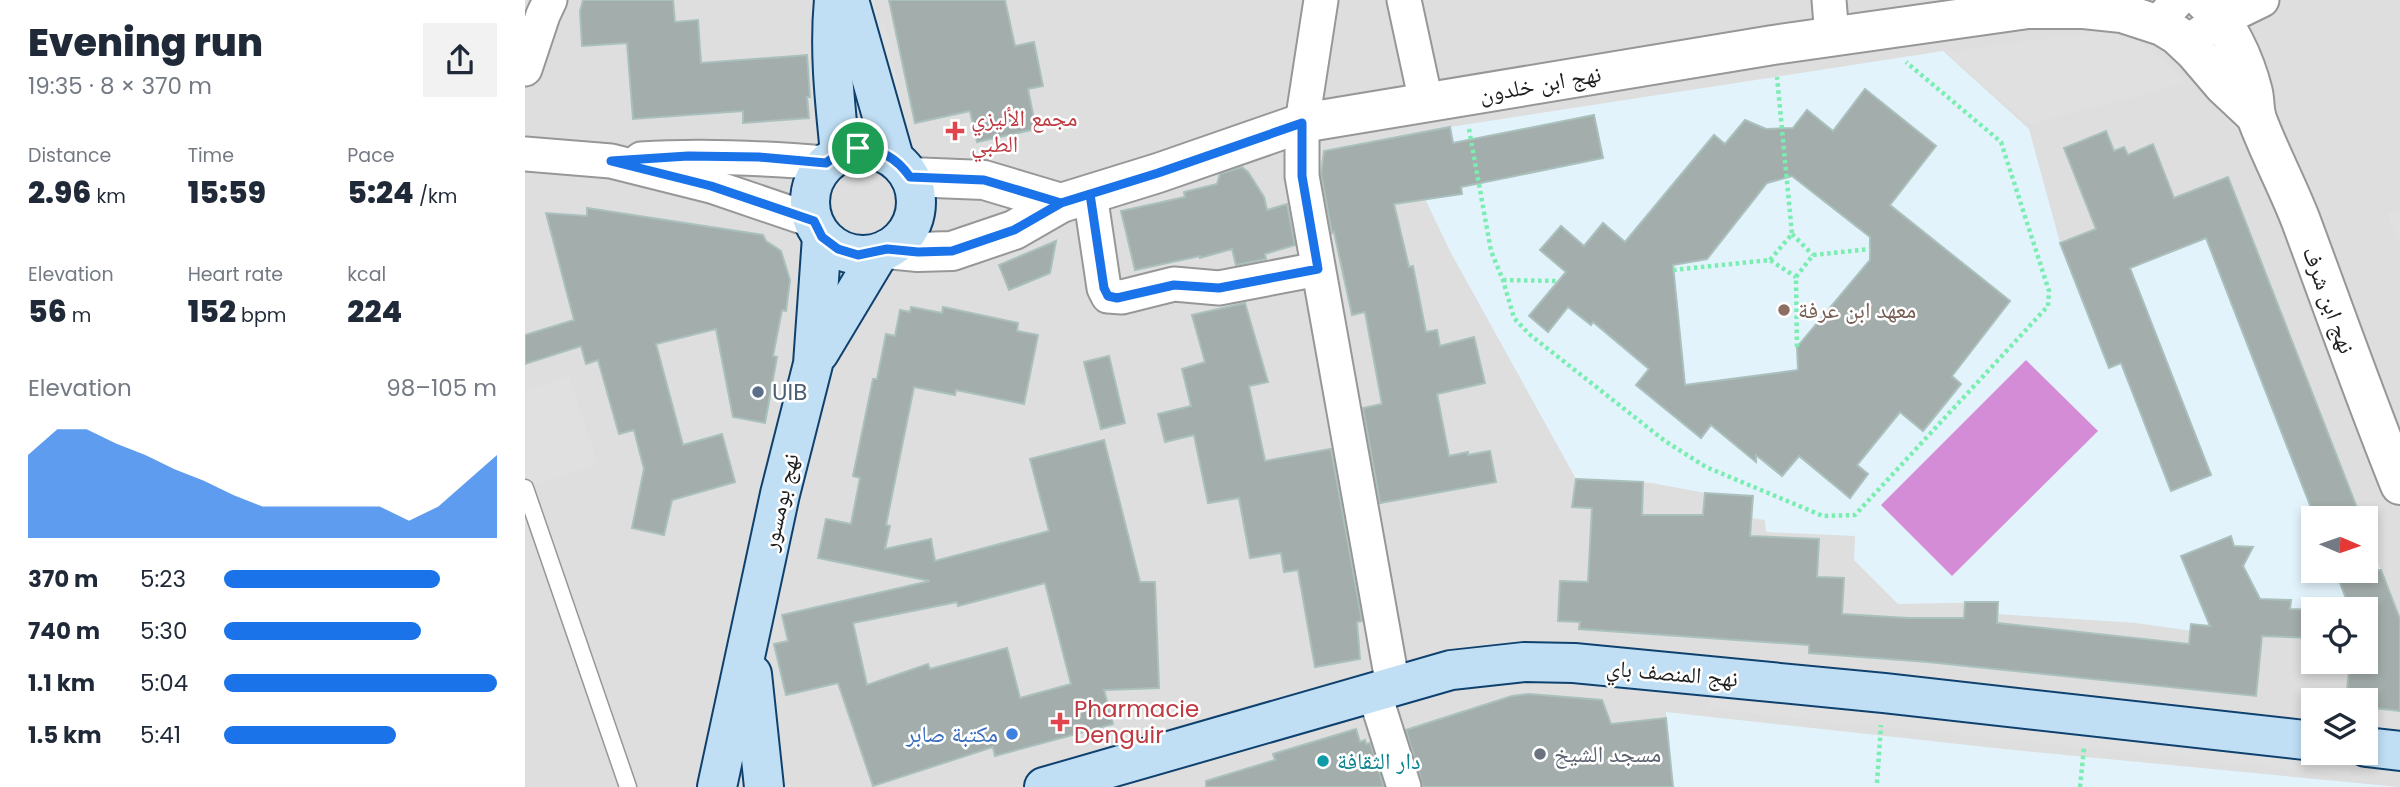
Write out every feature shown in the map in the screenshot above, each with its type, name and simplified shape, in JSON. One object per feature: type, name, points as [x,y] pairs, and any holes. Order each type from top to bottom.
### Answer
[{"type":"main road","name":"نهج بومسور","points":[[717,787],[780,494],[813,364],[818,229],[812,201],[815,179],[833,158],[834,0]]},
{"type":"main road","name":"نهج بومسور","points":[[813,364],[853,293],[883,251],[905,234],[913,217],[916,198],[902,167],[849,0]]},
{"type":"main road","points":[[833,158],[858,148],[877,150],[902,167]]},
{"type":"main road","points":[[818,229],[838,249],[858,255],[883,251]]},
{"type":"main road","name":"نهج بومسور","points":[[749,639],[764,787]]},
{"type":"main road","name":"نهج المنصف باي","points":[[1044,787],[1451,670],[1524,662],[1574,663],[1884,693],[2301,740]]},
{"type":"main road","points":[[2378,748],[2400,751]]},
{"type":"street","points":[[525,69],[550,0]]},
{"type":"street","points":[[1321,0],[1302,123],[1302,176],[1383,689],[1404,787]]},
{"type":"street","points":[[1404,0],[1426,102]]},
{"type":"street","points":[[1829,0],[1832,37]]},
{"type":"street","points":[[2173,22],[2212,10],[2262,0]]},
{"type":"street","name":"نهج ابن خلدون","points":[[883,251],[952,251],[1014,230],[1075,199],[1302,123],[2040,4],[2173,22]]},
{"type":"street","name":"نهج ابن شرف","points":[[2212,10],[2229,34],[2247,74],[2256,116],[2300,219],[2349,357],[2400,485]]},
{"type":"street","name":"نهج ابن شرف","points":[[2173,22],[2224,86],[2256,116]]},
{"type":"street","points":[[525,154],[611,161],[688,156],[833,158]]},
{"type":"street","points":[[611,161],[711,186],[818,229]]},
{"type":"street","points":[[902,167],[984,180],[1075,199],[1108,296],[1122,298],[1174,285],[1219,288],[1318,269]]},
{"type":"lane","points":[[525,488],[628,787]]},
{"type":"path","points":[[1464,97],[1490,251],[1503,280],[1514,318],[1529,334],[1665,441],[1706,467],[1823,516],[1855,515],[2041,315],[2048,306],[2049,291],[2001,142],[1872,32]]},
{"type":"path","points":[[1781,108],[1791,234],[1813,255]]},
{"type":"path","points":[[1770,260],[1791,234]]},
{"type":"path","points":[[1797,347],[1795,277],[1813,255],[1870,248]]},
{"type":"path","points":[[1673,270],[1770,260],[1795,277]]},
{"type":"path","points":[[1503,280],[1559,281]]},
{"type":"path","points":[[1877,783],[1884,693]]},
{"type":"shaded area","points":[[525,0],[2400,0],[2400,787],[525,787]]},
{"type":"shaded area","points":[[860,0],[874,0],[879,24],[885,23],[904,115],[885,119]]},
{"type":"shaded area","points":[[2109,30],[2124,34],[2149,48],[2187,83],[2029,124],[1946,52]]},
{"type":"shaded area","name":"معهد ابن عرفة","points":[[1943,51],[2029,129],[2060,243],[2228,177],[2356,506],[2301,506],[2301,583],[2378,583],[2378,563],[2400,621],[2378,613],[2378,597],[2301,597],[2301,638],[2221,635],[2136,623],[1997,614],[1997,602],[1898,604],[1854,560],[1855,536],[1766,532],[1765,520],[1751,518],[1753,496],[1705,493],[1652,483],[1576,479],[1451,253],[1425,199],[1462,193],[1450,127]]},
{"type":"shaded area","points":[[2400,210],[2400,246],[2387,214]]},
{"type":"shaded area","points":[[2026,360],[2098,431],[1952,576],[1881,505]]},
{"type":"shaded area","points":[[569,376],[598,464],[525,489],[525,391]]},
{"type":"shaded area","points":[[1711,687],[2301,751],[2301,765],[2351,765],[2350,775],[1708,709]]},
{"type":"shaded area","points":[[1666,712],[2004,749],[2399,787],[1673,787]]},
{"type":"building","points":[[583,0],[673,0],[675,22],[698,20],[701,63],[807,55],[809,118],[743,123],[743,111],[633,119],[627,43],[582,46],[580,11]]},
{"type":"building","points":[[889,0],[1005,0],[1015,46],[1034,42],[1043,86],[1028,89],[1036,129],[977,142],[970,111],[915,123]]},
{"type":"building","points":[[1865,89],[1936,146],[1890,205],[2010,301],[1952,376],[1961,384],[1923,431],[1900,412],[1857,465],[1868,474],[1850,498],[1799,456],[1782,476],[1756,455],[1756,462],[1711,425],[1701,438],[1636,385],[1649,369],[1593,322],[1591,325],[1568,307],[1548,332],[1529,316],[1566,272],[1540,250],[1561,226],[1584,246],[1603,223],[1625,242],[1714,135],[1725,144],[1745,120],[1766,129],[1793,128],[1807,110],[1833,131]],"holes":[[[1792,176],[1870,237],[1870,260],[1797,347],[1798,370],[1685,385],[1673,265],[1707,259],[1767,183]]]},
{"type":"building","points":[[1594,115],[1603,158],[1461,187],[1462,194],[1394,204],[1409,267],[1413,266],[1426,332],[1437,330],[1440,346],[1474,337],[1485,383],[1437,394],[1449,456],[1490,451],[1496,482],[1380,503],[1363,408],[1382,404],[1365,312],[1352,315],[1334,232],[1332,233],[1321,174],[1324,151],[1450,127],[1453,143]]},
{"type":"building","points":[[2106,131],[2114,151],[2124,147],[2128,155],[2153,144],[2174,198],[2228,177],[2356,506],[2310,506],[2206,238],[2130,268],[2211,475],[2171,491],[2121,363],[2109,368],[2060,243],[2096,229],[2064,148]]},
{"type":"building","points":[[1242,167],[1264,197],[1267,210],[1287,204],[1295,245],[1265,254],[1266,259],[1236,265],[1232,249],[1135,270],[1121,211],[1185,197],[1184,192],[1217,184],[1220,174]]},
{"type":"building","points":[[587,208],[763,235],[766,241],[781,251],[790,280],[786,311],[782,310],[773,356],[777,357],[765,423],[733,417],[716,329],[656,344],[683,445],[722,434],[735,482],[672,500],[664,535],[632,528],[644,469],[634,430],[619,434],[598,360],[586,364],[581,346],[525,364],[525,335],[574,320],[546,213],[587,216]]},
{"type":"building","points":[[1056,241],[1050,273],[1009,290],[999,265]]},
{"type":"building","points":[[1245,303],[1268,382],[1249,386],[1265,461],[1331,449],[1362,621],[1357,622],[1360,659],[1315,667],[1298,570],[1284,572],[1281,553],[1250,558],[1239,498],[1208,503],[1194,435],[1165,442],[1158,414],[1191,406],[1182,369],[1205,362],[1192,315]]},
{"type":"building","points":[[911,307],[942,313],[943,307],[1018,323],[1017,331],[1038,335],[1024,404],[956,390],[955,395],[914,387],[886,525],[890,526],[885,549],[931,539],[935,561],[1049,531],[1030,459],[1104,440],[1140,582],[1155,582],[1159,688],[1104,690],[1113,724],[995,756],[993,747],[873,786],[838,683],[786,695],[774,644],[788,641],[782,615],[930,581],[818,558],[826,519],[851,524],[860,478],[853,476],[873,379],[877,379],[886,334],[895,336],[900,310],[910,312]],"holes":[[[1045,583],[1071,684],[1020,698],[1007,648],[930,669],[928,664],[867,685],[853,623],[957,602],[958,606]]]},
{"type":"building","points":[[1109,356],[1125,423],[1101,429],[1084,362]]},
{"type":"building","points":[[1576,479],[1643,482],[1642,515],[1703,515],[1705,493],[1753,496],[1750,536],[1819,539],[1817,577],[1844,578],[1842,614],[1964,618],[1965,602],[1998,602],[1997,623],[2189,644],[2191,624],[2210,626],[2181,556],[2231,536],[2234,546],[2253,547],[2243,566],[2260,599],[2291,600],[2290,609],[2301,609],[2301,638],[2262,636],[2256,696],[1928,662],[1809,653],[1809,645],[1579,629],[1580,622],[1558,621],[1560,581],[1588,582],[1592,508],[1572,507]]},
{"type":"building","points":[[2378,570],[2381,570],[2400,619],[2400,711],[2378,708],[2378,688],[2347,688],[2349,674],[2378,674],[2378,597],[2345,597],[2340,583],[2378,583]]},
{"type":"building","name":"مسجد الشيخ","points":[[1529,694],[1602,700],[1611,724],[1666,718],[1673,787],[1423,787],[1406,730],[1512,696]]},
{"type":"building","name":"دار الثقافة","points":[[1356,729],[1360,742],[1365,740],[1366,744],[1370,743],[1384,787],[1206,787],[1206,781],[1275,760],[1273,754]]},
{"type":"place","name":"مجمع الأليزي الطبي","points":[[955,131]]},
{"type":"place","name":"معهد ابن عرفة","points":[[1784,310]]},
{"type":"place","name":"UIB","points":[[758,392]]},
{"type":"place","name":"Pharmacie Denguir","points":[[1060,722]]},
{"type":"place","name":"مكتبة صابر","points":[[1012,734]]},
{"type":"place","name":"مسجد الشيخ","points":[[1540,754]]},
{"type":"place","name":"دار الثقافة","points":[[1323,761]]},
{"type":"route","points":[[858,148],[840,153],[826,163],[759,157],[688,156],[611,161],[711,186],[814,221],[822,237],[838,249],[858,255],[879,253],[887,249],[952,251],[1014,230],[1061,203],[1090,194],[1104,288],[1108,296],[1117,298],[1174,285],[1219,288],[1318,269],[1302,176],[1302,123],[1061,203],[1016,187],[984,180],[910,177],[894,158],[877,150],[858,148]]}]
